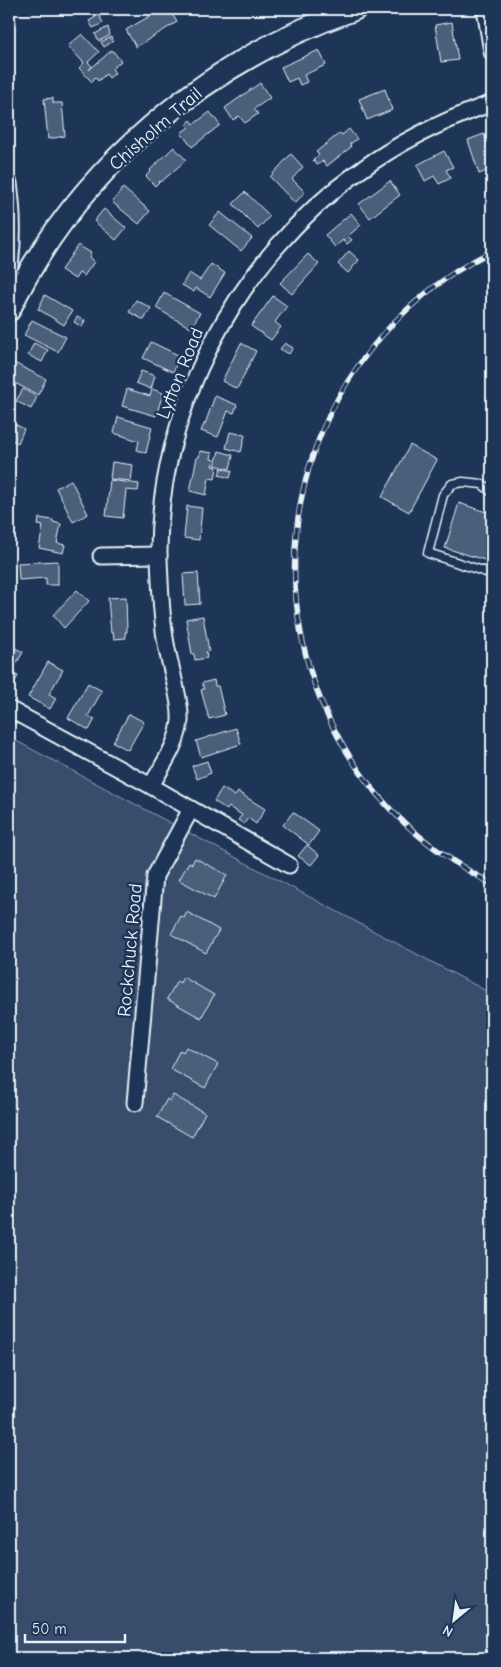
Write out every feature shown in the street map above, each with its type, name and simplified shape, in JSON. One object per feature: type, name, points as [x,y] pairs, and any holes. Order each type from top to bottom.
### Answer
[{"type":"street","name":"Chisholm Trail","points":[[10,304],[52,237],[80,201],[109,167],[144,133],[209,82],[246,58],[297,32],[355,9]]},
{"type":"street","points":[[485,9],[492,52]]},
{"type":"street","name":"Lytton Road","points":[[151,786],[172,748],[180,721],[180,705],[165,637],[160,594],[159,555],[161,517],[167,475],[179,423],[205,356],[224,320],[246,285],[299,222],[327,196],[357,172],[391,149],[464,113],[492,103]]},
{"type":"street","points":[[9,183],[12,233],[9,271]]},
{"type":"street","points":[[101,556],[159,555]]},
{"type":"street","points":[[9,709],[151,786],[290,865]]},
{"type":"street","name":"Rockchuck Road","points":[[135,1103],[155,876],[191,809]]},
{"type":"lane","points":[[492,492],[482,484],[463,482],[452,484],[443,495],[428,553],[492,574]]},
{"type":"shaded area","points":[[9,737],[492,994],[492,1658],[9,1658]]},
{"type":"building","points":[[9,9],[11,9],[16,21],[9,23]]},
{"type":"building","points":[[152,9],[169,9],[177,22],[136,47],[126,30],[155,13]]},
{"type":"building","points":[[99,15],[103,23],[93,28],[89,21]]},
{"type":"building","points":[[452,22],[458,60],[441,62],[435,25]]},
{"type":"building","points":[[108,27],[110,35],[99,41],[95,34]]},
{"type":"building","points":[[82,34],[99,52],[88,62],[92,66],[89,70],[112,50],[121,61],[112,69],[115,73],[109,78],[106,74],[98,81],[95,77],[92,82],[79,68],[84,63],[68,46]]},
{"type":"building","points":[[111,37],[113,41],[104,47],[101,42]]},
{"type":"building","points":[[319,50],[326,65],[304,75],[307,82],[300,85],[297,78],[288,82],[281,67]]},
{"type":"building","points":[[260,83],[270,98],[254,109],[258,114],[245,123],[239,116],[233,120],[225,108]]},
{"type":"building","points":[[385,89],[392,110],[367,120],[359,99]]},
{"type":"building","points":[[53,98],[53,103],[62,103],[65,136],[48,139],[44,99]]},
{"type":"building","points":[[210,112],[220,125],[192,147],[181,133],[189,127],[187,124],[191,120],[194,124]]},
{"type":"building","points":[[349,129],[357,139],[350,144],[351,147],[327,166],[323,161],[317,165],[313,160],[319,155],[316,152],[340,133],[342,135]]},
{"type":"building","points":[[484,134],[492,159],[492,169],[479,174],[468,140]]},
{"type":"building","points":[[174,147],[186,160],[155,186],[146,176]]},
{"type":"building","points":[[444,151],[453,167],[446,170],[451,178],[439,184],[434,176],[425,181],[417,165]]},
{"type":"building","points":[[291,154],[303,167],[292,179],[305,192],[295,203],[270,177]]},
{"type":"building","points":[[390,181],[400,195],[370,218],[359,204]]},
{"type":"building","points":[[123,188],[150,211],[139,224],[112,202]]},
{"type":"building","points":[[245,192],[270,216],[258,229],[233,204]]},
{"type":"building","points":[[104,209],[126,228],[116,240],[94,221]]},
{"type":"building","points":[[220,212],[252,238],[241,251],[209,225]]},
{"type":"building","points":[[351,213],[361,225],[348,236],[352,240],[347,244],[343,240],[335,247],[325,235]]},
{"type":"building","points":[[78,245],[91,253],[89,257],[94,262],[84,276],[79,273],[75,279],[61,270]]},
{"type":"building","points":[[349,251],[359,260],[348,273],[338,264]]},
{"type":"building","points":[[308,254],[319,264],[292,294],[280,283]]},
{"type":"building","points":[[211,264],[225,273],[210,297],[196,288],[194,292],[182,285],[189,273],[200,280]]},
{"type":"building","points":[[164,293],[200,313],[191,328],[156,308]]},
{"type":"building","points":[[45,295],[72,311],[64,325],[38,309]]},
{"type":"building","points":[[273,296],[287,306],[275,322],[281,327],[271,340],[251,326]]},
{"type":"building","points":[[136,300],[151,308],[144,320],[129,312]]},
{"type":"building","points":[[77,317],[85,321],[82,327],[74,322]]},
{"type":"building","points":[[32,320],[66,337],[58,352],[24,335]]},
{"type":"building","points":[[151,342],[180,356],[173,372],[143,358]]},
{"type":"building","points":[[34,343],[48,350],[42,362],[28,355]]},
{"type":"building","points":[[241,343],[256,351],[237,389],[222,381]]},
{"type":"building","points":[[285,343],[293,348],[289,354],[280,349]]},
{"type":"building","points":[[12,362],[46,379],[38,395],[9,380],[9,367]]},
{"type":"building","points":[[141,371],[155,376],[151,389],[136,383]]},
{"type":"building","points":[[23,389],[37,397],[31,409],[16,401]]},
{"type":"building","points":[[127,389],[150,396],[152,389],[163,393],[156,416],[122,406]]},
{"type":"building","points":[[215,396],[237,405],[234,413],[228,411],[218,437],[201,431]]},
{"type":"building","points":[[9,416],[13,417],[11,422],[24,429],[18,443],[9,439]]},
{"type":"building","points":[[118,417],[152,427],[146,453],[137,450],[139,441],[114,433]]},
{"type":"building","points":[[230,432],[245,435],[241,452],[226,448]]},
{"type":"building","points":[[410,445],[437,460],[409,512],[382,497]]},
{"type":"building","points":[[200,451],[212,453],[211,459],[214,460],[212,466],[217,467],[215,479],[209,478],[206,495],[190,491]]},
{"type":"building","points":[[219,451],[233,455],[230,469],[215,465]]},
{"type":"building","points":[[112,462],[133,465],[131,481],[110,479]]},
{"type":"building","points":[[221,468],[232,471],[230,478],[219,475]]},
{"type":"building","points":[[71,480],[88,514],[73,522],[56,488]]},
{"type":"building","points":[[110,480],[139,484],[138,491],[126,490],[123,518],[106,516]]},
{"type":"building","points":[[459,503],[492,514],[492,548],[488,561],[445,548]]},
{"type":"building","points":[[187,506],[202,508],[199,540],[184,538]]},
{"type":"building","points":[[39,518],[53,520],[53,522],[61,524],[57,543],[65,545],[63,553],[39,548],[43,526],[38,525]]},
{"type":"building","points":[[58,561],[58,585],[46,585],[46,578],[19,580],[18,563]]},
{"type":"building","points":[[198,573],[200,604],[185,605],[183,574]]},
{"type":"building","points":[[77,590],[89,601],[64,628],[53,615]]},
{"type":"building","points":[[126,597],[126,638],[114,639],[113,633],[111,633],[108,598]]},
{"type":"building","points":[[203,616],[209,651],[206,652],[207,658],[195,660],[194,654],[192,654],[186,619]]},
{"type":"building","points":[[9,645],[23,652],[11,673],[18,676],[12,687],[9,685]]},
{"type":"building","points":[[48,662],[63,670],[49,694],[56,698],[50,709],[28,697]]},
{"type":"building","points":[[214,680],[215,686],[218,686],[225,715],[209,719],[201,690],[204,689],[202,683]]},
{"type":"building","points":[[88,683],[102,691],[88,716],[95,719],[89,730],[68,718]]},
{"type":"building","points":[[129,714],[144,722],[128,750],[113,742]]},
{"type":"building","points":[[236,728],[241,744],[201,757],[196,741]]},
{"type":"building","points":[[207,761],[211,773],[197,779],[192,766]]},
{"type":"building","points":[[222,788],[235,796],[238,792],[265,809],[256,824],[248,818],[244,824],[238,820],[242,815],[229,807],[227,810],[214,801]]},
{"type":"building","points":[[293,812],[319,831],[309,845],[283,825]]},
{"type":"building","points":[[307,845],[319,855],[311,865],[298,856]]},
{"type":"building","points":[[195,858],[227,875],[214,899],[179,880],[189,862],[192,864]]},
{"type":"building","points":[[187,912],[219,930],[206,953],[171,934],[181,916],[184,918]]},
{"type":"building","points":[[183,977],[214,995],[201,1018],[167,999],[177,981],[180,983]]},
{"type":"building","points":[[186,1047],[218,1064],[205,1088],[170,1069],[180,1050],[183,1052]]},
{"type":"building","points":[[173,1095],[205,1113],[192,1137],[157,1117],[167,1099],[170,1101]]},
{"type":"railway","points":[[492,251],[424,295],[370,350],[330,415],[304,485],[295,559],[301,635],[324,709],[365,779],[392,811],[422,839],[456,863],[492,884]]}]
